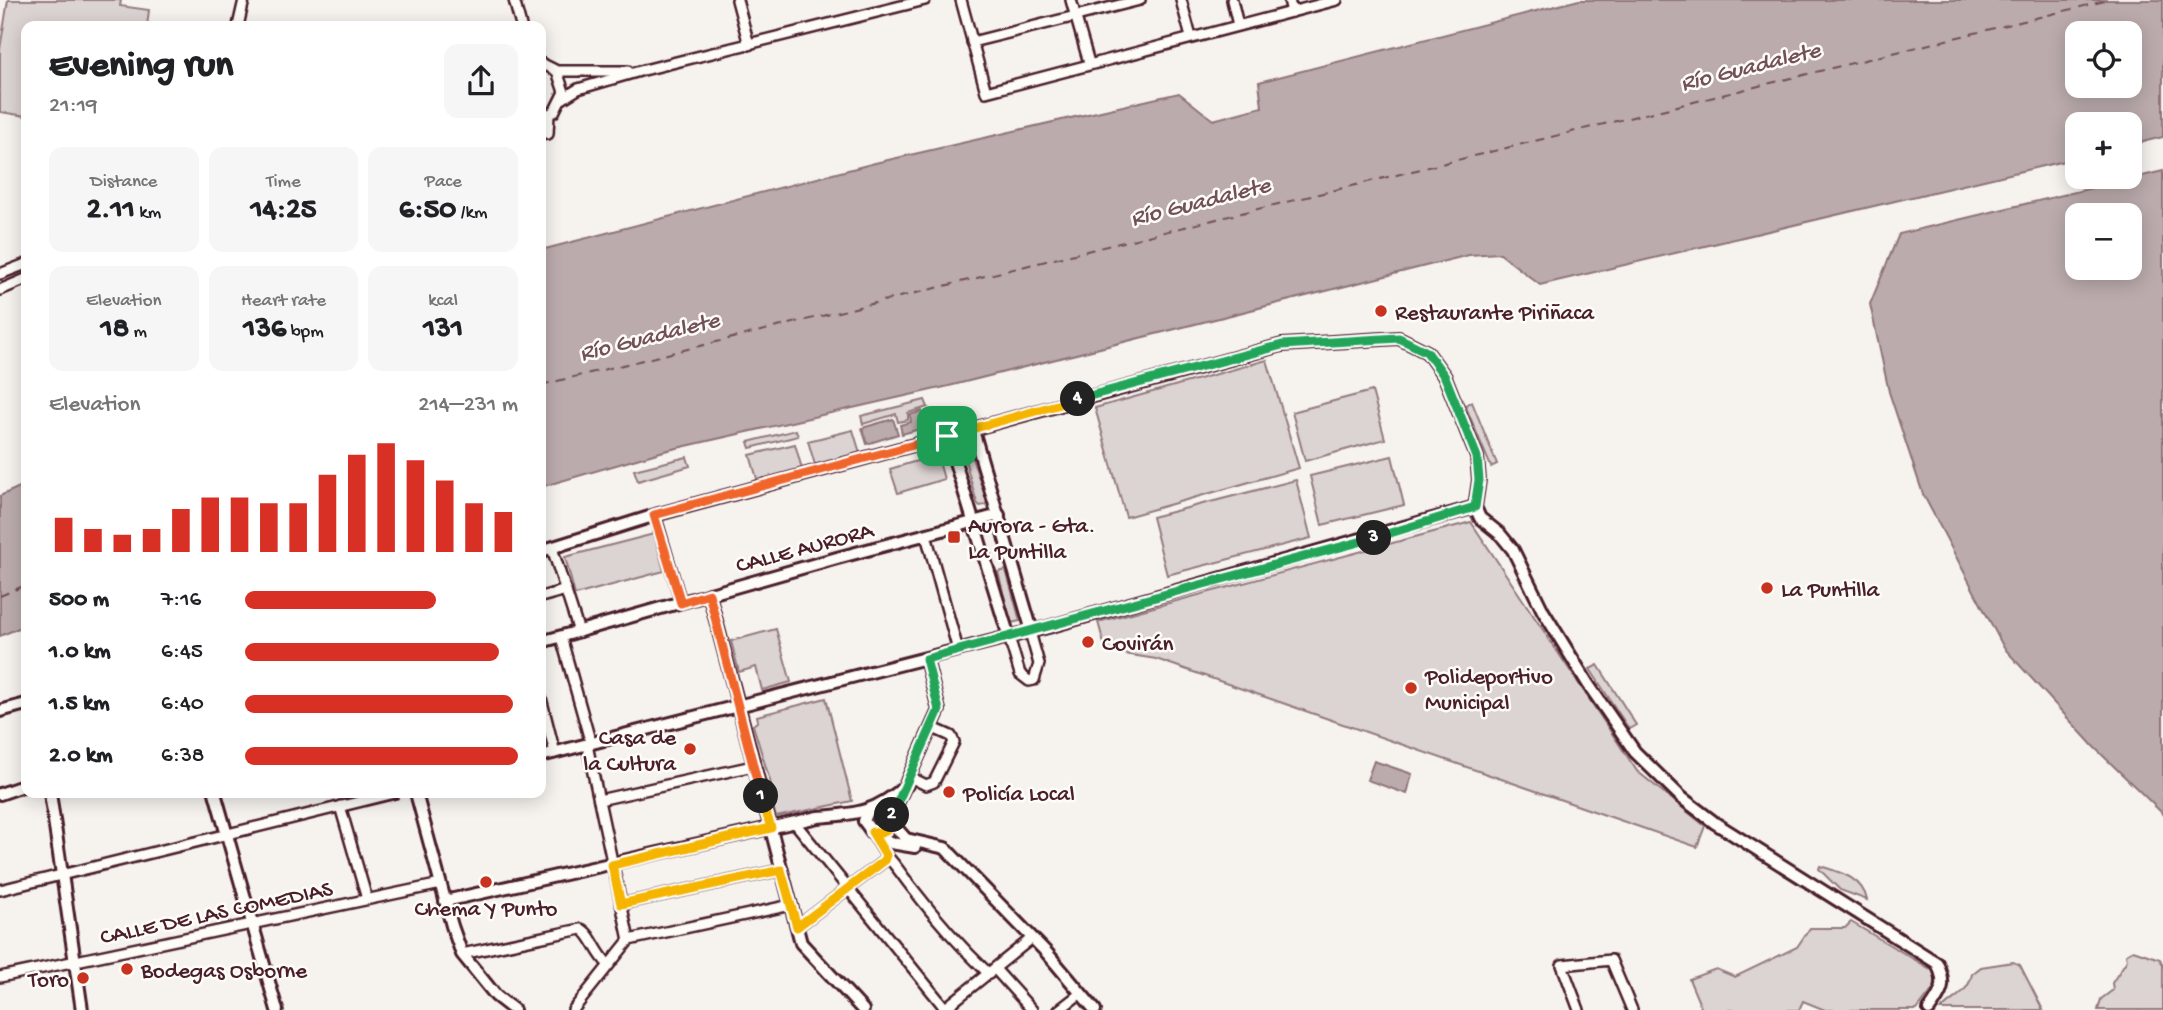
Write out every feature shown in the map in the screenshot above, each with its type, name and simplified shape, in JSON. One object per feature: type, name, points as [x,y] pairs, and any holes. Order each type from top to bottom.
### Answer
[{"type":"street","points":[[239,21],[244,0]]},
{"type":"street","points":[[514,0],[520,21]]},
{"type":"street","points":[[737,0],[749,45]]},
{"type":"street","points":[[546,115],[562,99],[578,89],[926,0]]},
{"type":"street","points":[[961,0],[986,92],[1337,0]]},
{"type":"street","points":[[1071,0],[1089,63]]},
{"type":"street","points":[[972,42],[1140,0]]},
{"type":"street","points":[[1181,0],[1191,37]]},
{"type":"street","points":[[1233,0],[1238,25]]},
{"type":"street","points":[[1289,0],[1292,12]]},
{"type":"street","points":[[546,66],[556,71],[563,81],[562,99]]},
{"type":"street","points":[[556,71],[640,71]]},
{"type":"street","points":[[0,277],[21,266]]},
{"type":"street","points":[[0,277],[21,271]]},
{"type":"street","points":[[0,290],[21,281]]},
{"type":"street","points":[[579,632],[566,590],[547,550],[654,515],[1282,345],[1399,338],[1427,352],[1445,377],[1477,457],[1479,480],[1475,507],[1480,518],[1500,534],[1513,550],[1543,611],[1588,684],[1635,752],[1658,776],[1715,823],[1937,963],[1944,990],[1928,1010]]},
{"type":"street","points":[[947,436],[1020,674],[1029,681],[1034,680],[1040,664],[972,427]]},
{"type":"street","points":[[546,755],[1031,632],[1475,507]]},
{"type":"street","points":[[654,515],[681,603]]},
{"type":"street","name":"CALLE AURORA","points":[[546,641],[999,515]]},
{"type":"street","points":[[926,535],[958,650]]},
{"type":"street","points":[[546,596],[566,590]]},
{"type":"street","points":[[709,594],[797,927],[806,950],[863,1010]]},
{"type":"street","points":[[561,637],[589,744],[598,800],[629,940]]},
{"type":"street","points":[[874,832],[887,829],[939,710],[926,659]]},
{"type":"street","points":[[0,711],[21,705]]},
{"type":"street","points":[[546,718],[555,753]]},
{"type":"street","points":[[908,781],[926,785],[934,782],[954,742],[951,736],[933,728]]},
{"type":"street","points":[[598,800],[753,766]]},
{"type":"street","points":[[864,821],[875,808],[908,781]]},
{"type":"street","points":[[0,794],[21,787]]},
{"type":"street","points":[[51,798],[82,1010]]},
{"type":"street","points":[[216,798],[277,1010]]},
{"type":"street","points":[[0,890],[374,798]]},
{"type":"street","points":[[417,798],[445,901],[463,954],[496,996],[514,1010]]},
{"type":"street","points":[[340,806],[367,899]]},
{"type":"street","points":[[445,901],[794,823],[875,808],[891,820],[906,839],[945,848],[1095,1010]]},
{"type":"street","points":[[842,815],[864,821],[874,832],[886,855],[904,873],[910,885],[958,943],[1032,1010]]},
{"type":"street","points":[[794,823],[846,890],[948,1008],[1032,939]]},
{"type":"street","points":[[874,832],[891,843],[918,848],[945,848]]},
{"type":"street","points":[[797,927],[884,861],[886,855]]},
{"type":"street","points":[[621,904],[781,870]]},
{"type":"street","name":"CALLE DE LAS COMEDIAS","points":[[0,976],[441,884]]},
{"type":"street","points":[[573,1010],[629,940],[791,905]]},
{"type":"street","points":[[463,954],[581,929],[590,935],[598,954],[608,964]]},
{"type":"street","points":[[1579,1010],[1562,965],[1611,960],[1632,1010]]},
{"type":"street","points":[[1059,1010],[1081,993]]},
{"type":"shaded area","points":[[8,0],[121,0],[120,6],[149,10],[148,21],[21,21],[21,115],[0,112],[0,49]]},
{"type":"shaded area","points":[[1267,360],[1299,468],[1126,517],[1095,408]]},
{"type":"shaded area","points":[[1372,391],[1385,439],[1305,461],[1292,412]]},
{"type":"shaded area","points":[[925,400],[928,407],[908,413],[908,420],[898,422],[896,414],[863,424],[861,416]]},
{"type":"shaded area","points":[[1472,402],[1497,464],[1491,467],[1465,405]]},
{"type":"shaded area","points":[[796,430],[798,436],[750,448],[748,442]]},
{"type":"shaded area","points":[[853,430],[860,453],[815,465],[808,441]]},
{"type":"shaded area","points":[[966,441],[987,502],[985,505],[980,506],[977,503],[962,449],[961,443]]},
{"type":"shaded area","points":[[795,444],[802,469],[758,482],[750,455]]},
{"type":"shaded area","points":[[937,455],[944,479],[898,493],[890,469]]},
{"type":"shaded area","points":[[1392,456],[1404,505],[1322,525],[1310,476]]},
{"type":"shaded area","points":[[687,457],[690,466],[638,481],[634,470]]},
{"type":"shaded area","points":[[1296,480],[1311,538],[1167,575],[1152,517]]},
{"type":"shaded area","name":"Polideportivo Municipal","points":[[1471,522],[1637,771],[1705,826],[1697,847],[1156,659],[1106,651],[1098,622]]},
{"type":"shaded area","points":[[654,534],[664,571],[575,595],[565,557]]},
{"type":"shaded area","points":[[1006,570],[1020,621],[1011,623],[998,572]]},
{"type":"shaded area","points":[[776,629],[791,682],[762,690],[756,667],[739,672],[731,641]]},
{"type":"shaded area","points":[[1598,665],[1636,725],[1629,729],[1590,669]]},
{"type":"shaded area","points":[[826,698],[852,801],[776,817],[770,795],[774,794],[753,725],[758,721],[757,716]]},
{"type":"shaded area","points":[[1820,866],[1842,873],[1855,881],[1867,900],[1840,890],[1819,869]]},
{"type":"shaded area","points":[[1851,922],[1932,970],[1936,977],[1934,988],[1917,1010],[1825,1010],[1803,1001],[1799,1010],[1702,1010],[1689,979],[1716,969],[1735,977],[1797,947],[1810,928],[1845,928]]},
{"type":"shaded area","points":[[2133,950],[2160,959],[2163,965],[2163,1010],[2098,1010],[2101,999],[2113,990],[2112,983],[2127,960],[2126,954]]},
{"type":"shaded area","points":[[2013,962],[2020,965],[2043,1010],[1941,1010],[1964,990],[1972,974],[1981,967]]},
{"type":"water","name":"Río Guadalete","points":[[1579,0],[2163,0],[2163,137],[2142,142],[2142,112],[2065,112],[2065,161],[1540,285],[1499,253],[1469,255],[949,386],[664,451],[546,486],[546,249],[875,163],[1179,93],[1213,120],[1262,107],[1259,82]]},
{"type":"water","points":[[2163,171],[2163,814],[2094,747],[2004,648],[1923,494],[1889,392],[1870,304],[1899,234],[2088,189],[2142,189],[2142,176]]},
{"type":"water","points":[[922,411],[927,427],[902,434],[900,425],[911,422],[910,415]]},
{"type":"water","points":[[893,419],[898,434],[867,444],[862,428]]},
{"type":"water","points":[[21,486],[21,627],[0,636],[0,496]]},
{"type":"water","points":[[1374,761],[1412,774],[1407,794],[1367,780]]},
{"type":"ferry route","points":[[546,384],[2109,0]]},
{"type":"ferry route","points":[[0,596],[21,587]]},
{"type":"place","name":"Restaurante Piriñaca","points":[[1381,311]]},
{"type":"place","name":"Aurora - Gta. La Puntilla","points":[[954,537]]},
{"type":"place","name":"La Puntilla","points":[[1767,588]]},
{"type":"place","name":"Covirán","points":[[1088,642]]},
{"type":"place","name":"Polideportivo Municipal","points":[[1411,688]]},
{"type":"place","name":"Casa de la Cultura","points":[[690,749]]},
{"type":"place","name":"Policía Local","points":[[949,792]]},
{"type":"place","name":"Chema Y Punto","points":[[486,882]]},
{"type":"place","name":"Bodegas Osborne","points":[[127,969]]},
{"type":"place","name":"Toro","points":[[83,978]]},
{"type":"route","points":[[1399,338],[1427,352],[1445,377],[1477,457],[1479,480],[1475,507],[1326,551],[926,659],[939,710],[891,817],[890,826],[881,833],[872,832],[886,855],[884,861],[797,927],[781,870],[621,904],[612,865],[771,828],[709,594],[681,603],[654,515],[947,436],[972,427],[1282,345],[1399,338]]}]
